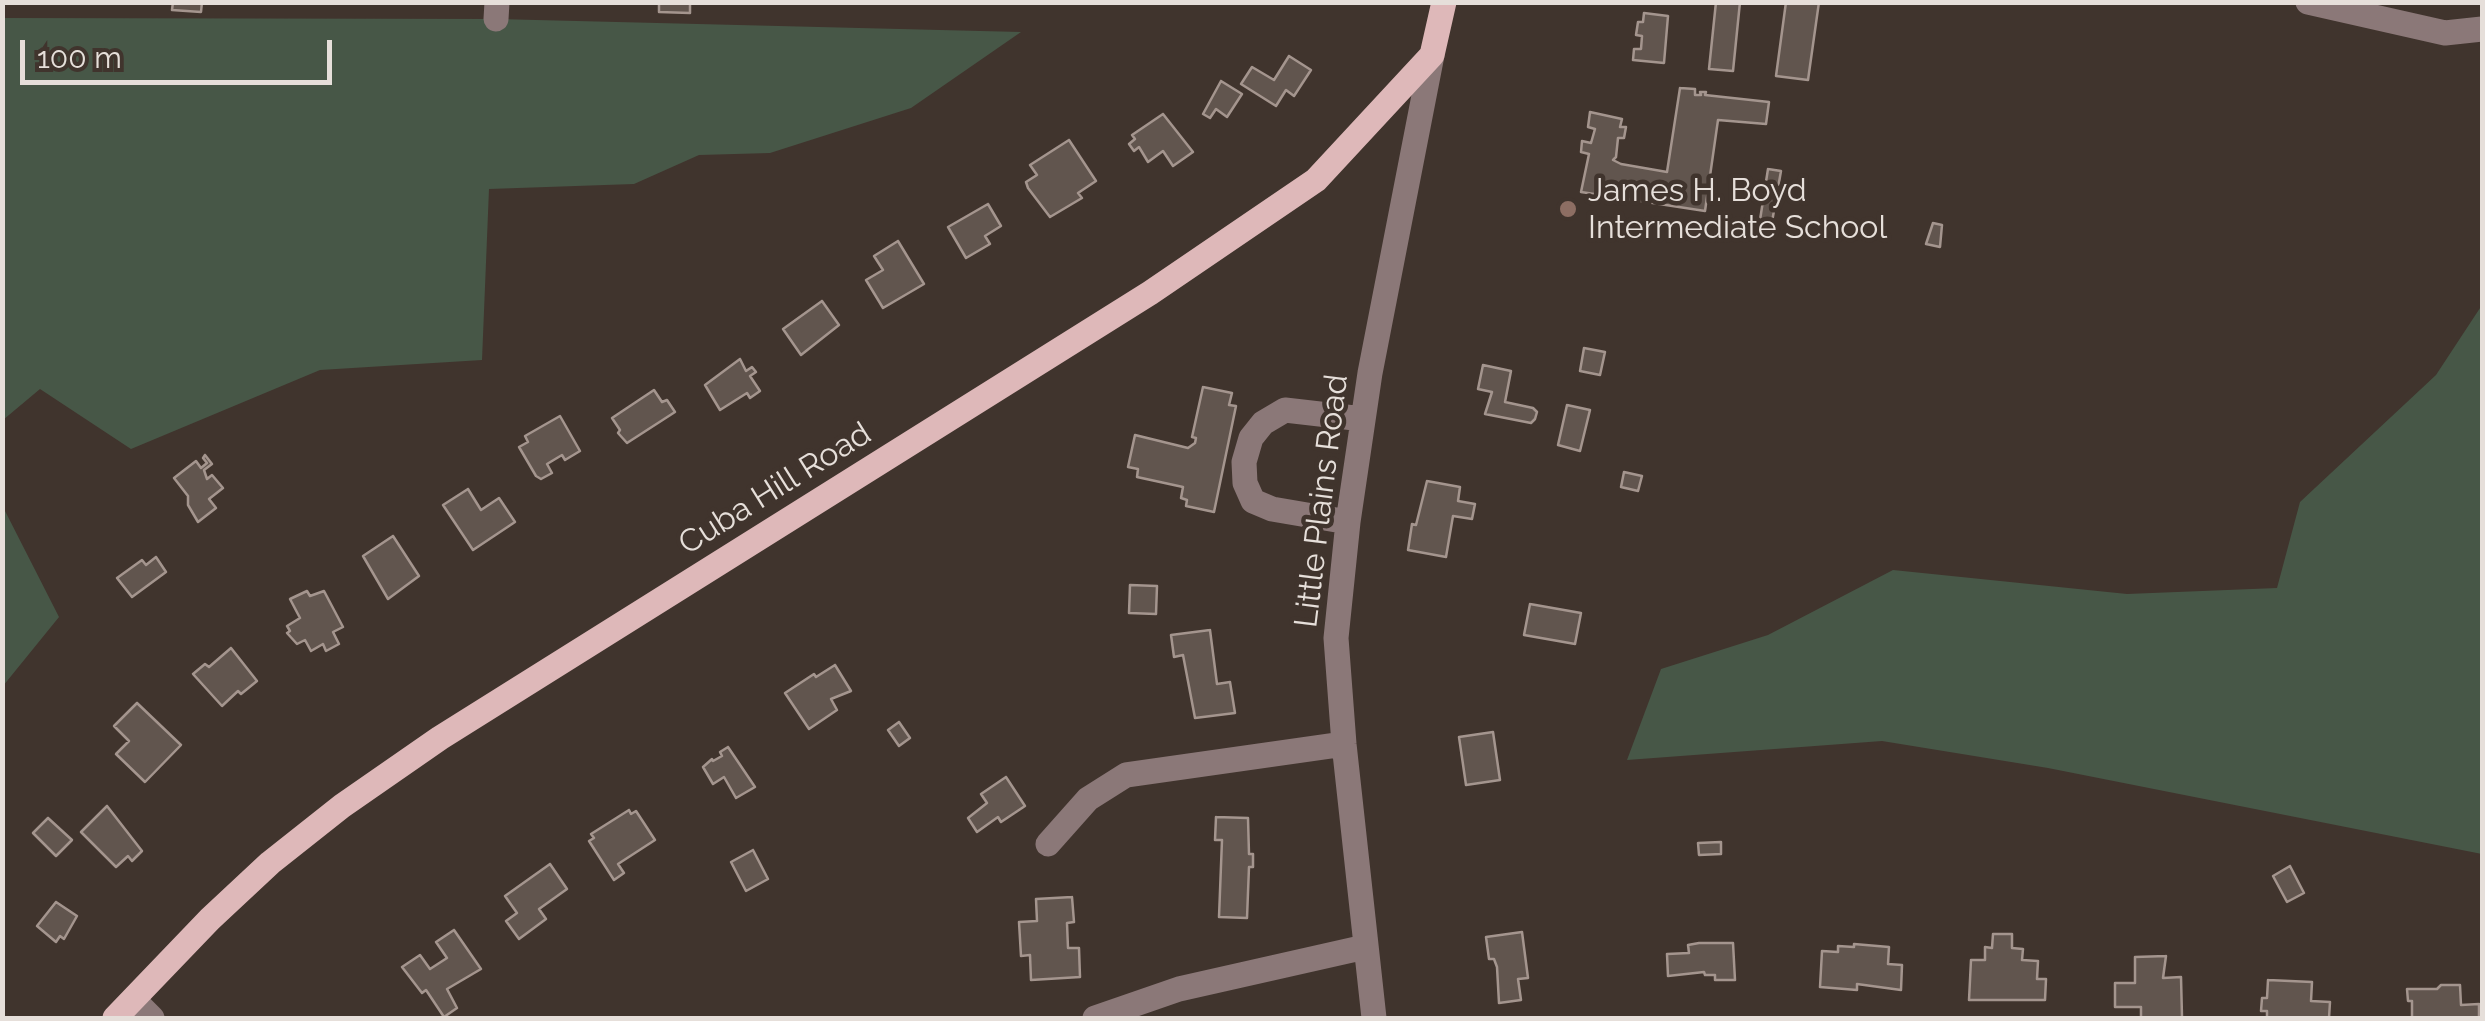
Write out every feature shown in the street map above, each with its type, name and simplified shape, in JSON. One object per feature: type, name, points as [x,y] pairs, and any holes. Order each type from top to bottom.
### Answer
[{"type":"main road","points":[[1432,55],[1444,2]]},
{"type":"main road","name":"Cuba Hill Road","points":[[115,1018],[143,1009],[234,896],[342,806],[440,738],[1150,293],[1316,180],[1432,55]]},
{"type":"street","points":[[2308,2],[2445,33],[2482,29]]},
{"type":"street","name":"Little Plains Road","points":[[1374,1018],[1336,638],[1363,419],[1432,55]]},
{"type":"street","points":[[1348,522],[1272,509],[1252,501],[1245,483],[1244,462],[1251,438],[1263,423],[1285,410],[1363,419]]},
{"type":"street","points":[[1048,844],[1088,799],[1126,775],[1344,744]]},
{"type":"street","points":[[1095,1018],[1179,989],[1365,946]]},
{"type":"green space","points":[[3,18],[496,19],[1021,32],[911,108],[770,153],[699,155],[634,184],[489,189],[482,360],[320,370],[131,449],[40,389],[3,420]]},
{"type":"green space","points":[[2482,305],[2482,854],[2048,768],[1882,741],[1627,760],[1661,669],[1768,635],[1893,570],[2127,594],[2277,588],[2300,502],[2436,375]]},
{"type":"green space","points":[[3,507],[59,617],[2,686]]},
{"type":"building","points":[[173,2],[202,2],[201,12],[172,10]]},
{"type":"building","points":[[659,2],[690,2],[690,13],[659,12]]},
{"type":"building","points":[[1716,2],[1740,2],[1733,71],[1709,69]]},
{"type":"building","points":[[1786,2],[1819,2],[1808,80],[1776,76]]},
{"type":"building","points":[[1644,13],[1668,16],[1664,63],[1633,60],[1634,49],[1641,49],[1642,36],[1636,35]]},
{"type":"building","points":[[1289,56],[1311,70],[1294,96],[1286,90],[1276,106],[1241,84],[1252,67],[1274,80]]},
{"type":"building","points":[[1221,81],[1242,94],[1227,117],[1216,109],[1210,118],[1203,114]]},
{"type":"building","points":[[1680,88],[1695,89],[1695,95],[1706,92],[1705,95],[1769,102],[1766,124],[1718,120],[1705,211],[1581,192],[1589,154],[1581,152],[1582,141],[1591,143],[1595,129],[1588,127],[1590,112],[1622,119],[1620,127],[1626,127],[1624,138],[1618,138],[1613,160],[1667,172]]},
{"type":"building","points":[[1163,114],[1193,152],[1173,166],[1163,151],[1148,162],[1139,147],[1134,151],[1129,144],[1135,139],[1132,135]]},
{"type":"building","points":[[1069,140],[1096,181],[1078,193],[1082,198],[1050,217],[1028,188],[1026,182],[1037,175],[1030,165]]},
{"type":"building","points":[[1768,169],[1781,171],[1772,222],[1760,220]]},
{"type":"building","points":[[988,204],[1001,226],[985,236],[990,244],[966,258],[948,227]]},
{"type":"building","points":[[1933,223],[1942,225],[1940,247],[1926,244]]},
{"type":"building","points":[[898,241],[924,284],[883,308],[866,280],[883,270],[874,256]]},
{"type":"building","points":[[822,301],[839,325],[801,355],[783,329]]},
{"type":"building","points":[[1584,348],[1605,352],[1600,375],[1580,371]]},
{"type":"building","points":[[740,359],[746,371],[752,367],[756,372],[750,376],[760,391],[750,398],[747,393],[720,410],[705,385]]},
{"type":"building","points":[[1483,365],[1511,371],[1505,402],[1533,408],[1537,412],[1531,423],[1485,414],[1492,392],[1478,389]]},
{"type":"building","points":[[1203,387],[1232,393],[1229,405],[1236,406],[1214,512],[1186,506],[1187,500],[1181,498],[1183,487],[1137,477],[1138,469],[1128,467],[1135,435],[1188,448],[1195,443],[1196,438],[1192,437]]},
{"type":"building","points":[[654,390],[675,412],[627,443],[612,418]]},
{"type":"building","points":[[1567,405],[1590,410],[1580,451],[1558,445]]},
{"type":"building","points":[[560,416],[580,451],[547,464],[552,473],[541,479],[519,447],[528,442],[525,436]]},
{"type":"building","points":[[205,455],[212,464],[204,470],[207,479],[212,475],[223,488],[209,499],[216,508],[198,522],[188,505],[188,496],[174,478],[196,461],[201,468],[207,463]]},
{"type":"building","points":[[1624,472],[1642,476],[1638,491],[1621,487]]},
{"type":"building","points":[[1427,481],[1460,487],[1458,501],[1475,504],[1472,519],[1453,516],[1446,557],[1408,550],[1412,524],[1416,525]]},
{"type":"building","points":[[468,489],[481,510],[499,498],[515,522],[473,550],[443,505]]},
{"type":"building","points":[[393,536],[419,576],[388,599],[363,556]]},
{"type":"building","points":[[156,557],[166,572],[132,597],[117,578],[142,560],[146,565]]},
{"type":"building","points":[[1130,585],[1157,586],[1156,614],[1129,613]]},
{"type":"building","points":[[307,591],[310,596],[324,591],[343,627],[333,632],[339,644],[326,651],[323,644],[311,651],[305,640],[297,644],[287,633],[287,626],[300,618],[290,599]]},
{"type":"building","points":[[1530,604],[1581,613],[1575,644],[1524,635]]},
{"type":"building","points":[[1210,630],[1217,684],[1230,682],[1235,713],[1195,718],[1183,655],[1174,657],[1171,635]]},
{"type":"building","points":[[231,648],[257,681],[222,706],[193,674],[205,664],[209,667]]},
{"type":"building","points":[[835,665],[851,691],[831,699],[837,710],[809,729],[785,693]]},
{"type":"building","points":[[137,703],[181,745],[145,782],[116,754],[129,741],[114,726]]},
{"type":"building","points":[[899,722],[910,738],[899,746],[888,730]]},
{"type":"building","points":[[1493,732],[1500,780],[1466,785],[1459,737]]},
{"type":"building","points":[[728,747],[755,787],[736,798],[724,777],[713,784],[703,767],[722,756],[720,752]]},
{"type":"building","points":[[1006,777],[1025,806],[1001,822],[998,817],[977,832],[968,818],[987,803],[981,794]]},
{"type":"building","points":[[107,806],[142,851],[132,861],[128,856],[116,867],[81,832]]},
{"type":"building","points":[[629,810],[631,814],[636,811],[655,840],[618,864],[624,873],[614,880],[589,841],[594,838],[591,834]]},
{"type":"building","points":[[1216,817],[1248,818],[1253,867],[1249,867],[1247,918],[1219,917],[1222,840],[1215,840]]},
{"type":"building","points":[[48,818],[72,840],[56,856],[33,833]]},
{"type":"building","points":[[1721,842],[1721,854],[1699,855],[1698,843]]},
{"type":"building","points":[[753,850],[768,879],[746,891],[731,862]]},
{"type":"building","points":[[550,864],[567,889],[539,909],[546,919],[519,939],[506,921],[517,913],[505,896]]},
{"type":"building","points":[[2290,866],[2304,893],[2287,902],[2273,876]]},
{"type":"building","points":[[1072,897],[1074,922],[1067,923],[1068,948],[1079,948],[1080,977],[1031,980],[1030,955],[1021,956],[1019,922],[1037,921],[1036,899]]},
{"type":"building","points":[[56,902],[77,916],[64,939],[60,936],[56,942],[37,926]]},
{"type":"building","points":[[454,930],[481,969],[447,989],[457,1008],[444,1017],[426,990],[422,993],[402,967],[420,955],[430,969],[447,958],[436,942]]},
{"type":"building","points":[[1522,932],[1528,978],[1518,979],[1521,1000],[1499,1003],[1497,967],[1494,959],[1489,959],[1486,937]]},
{"type":"building","points":[[1993,934],[2012,934],[2012,948],[2023,949],[2022,960],[2038,961],[2037,979],[2046,979],[2045,1000],[1969,1000],[1971,960],[1985,960],[1985,947],[1992,948]]},
{"type":"building","points":[[1733,943],[1735,980],[1715,980],[1715,975],[1704,972],[1668,976],[1667,954],[1689,953],[1688,945]]},
{"type":"building","points":[[1838,946],[1889,947],[1888,964],[1902,965],[1901,990],[1857,984],[1857,990],[1820,987],[1822,951],[1838,952]]},
{"type":"building","points":[[2166,956],[2163,978],[2181,977],[2182,1017],[2141,1018],[2141,1007],[2115,1007],[2115,983],[2135,983],[2135,957]]},
{"type":"building","points":[[2268,980],[2312,982],[2311,1001],[2330,1002],[2329,1018],[2267,1018],[2267,1011],[2261,1011]]},
{"type":"building","points":[[2441,985],[2460,985],[2461,1005],[2479,1004],[2479,1018],[2412,1018],[2407,989],[2437,989]]},
{"type":"place","name":"James H. Boyd Intermediate School","points":[[1568,209]]}]
